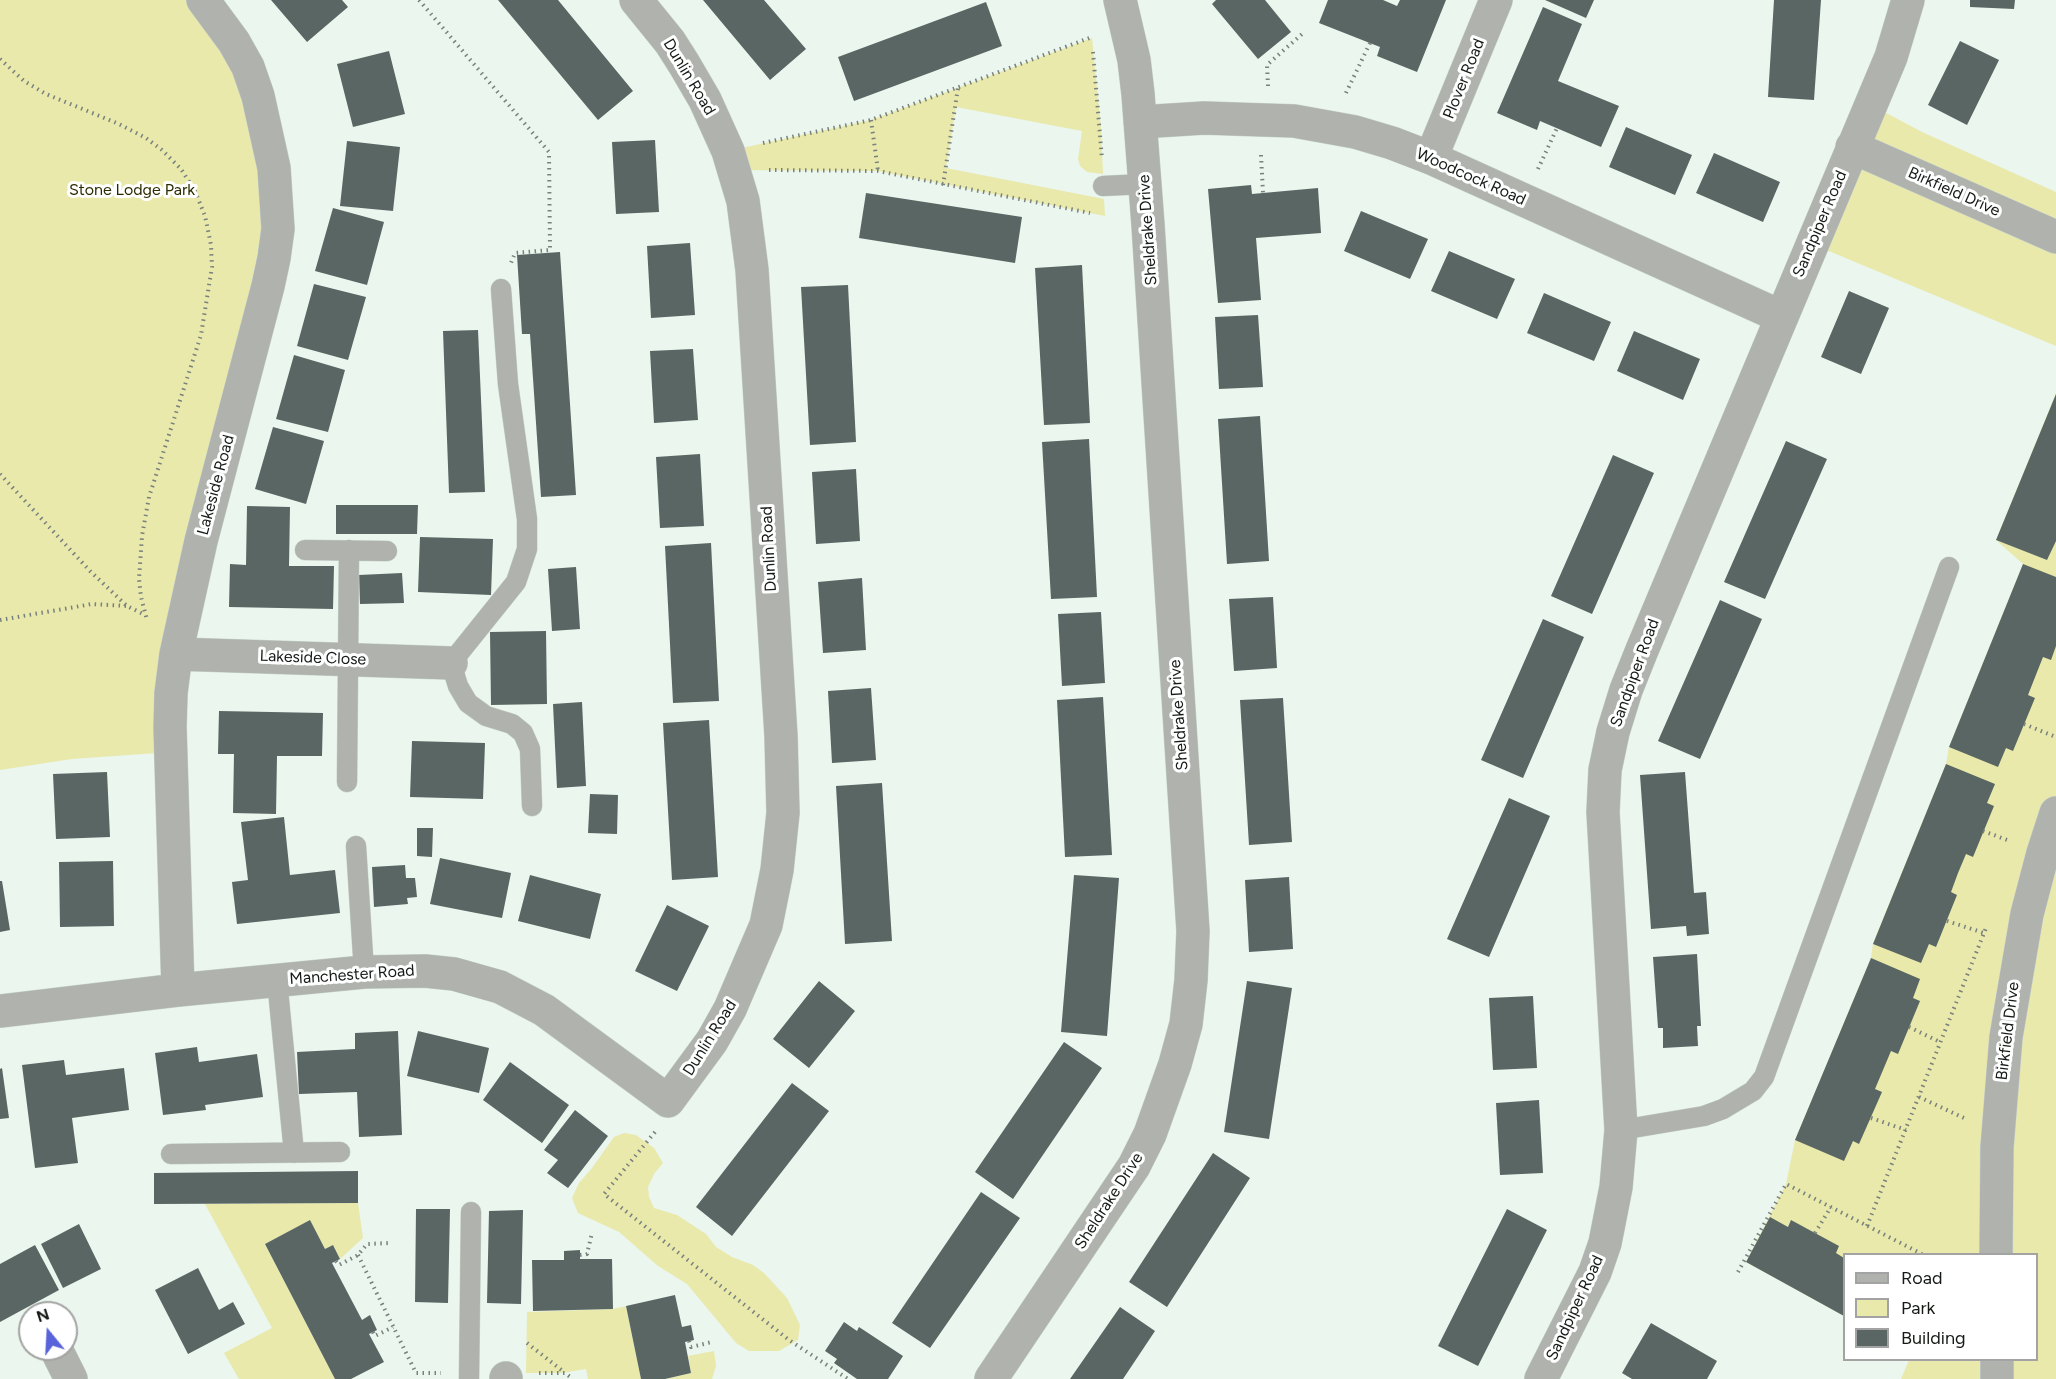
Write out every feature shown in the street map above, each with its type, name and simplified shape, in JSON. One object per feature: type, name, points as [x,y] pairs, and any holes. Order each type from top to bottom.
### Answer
[{"type":"street","name":"Lakeside Road","points":[[178,990],[170,727],[176,654],[201,541],[268,286],[278,229],[274,168],[258,96],[248,67],[234,42],[203,0]]},
{"type":"street","name":"Dunlin Road","points":[[636,0],[670,42],[705,100],[732,160],[749,233],[780,724],[783,813],[773,899],[759,945],[730,1010],[707,1049],[668,1101]]},
{"type":"street","name":"Plover Road","points":[[1431,158],[1496,0]]},
{"type":"street","name":"Sandpiper Road","points":[[1542,1379],[1583,1300],[1605,1243],[1616,1187],[1621,1130],[1603,812],[1605,770],[1613,732],[1626,690],[1891,57],[1908,0]]},
{"type":"street","name":"Sheldrake Drive","points":[[991,1379],[1134,1166],[1163,1101],[1186,1023],[1191,980],[1193,931],[1145,184],[1134,60],[1123,12]]},
{"type":"street","name":"Woodcock Road","points":[[1140,122],[1204,118],[1271,119],[1330,127],[1392,144],[1431,158],[1782,317]]},
{"type":"street","name":"Birkfield Drive","points":[[1852,147],[2056,237]]},
{"type":"street","name":"Lakeside Close","points":[[176,654],[451,663]]},
{"type":"street","name":"Birkfield Drive","points":[[1996,1253],[1997,1147],[2006,1036],[2027,914],[2056,813]]},
{"type":"street","name":"Manchester Road","points":[[0,1011],[178,990],[364,972],[425,970],[465,976],[500,987],[544,1010],[668,1101]]},
{"type":"street","points":[[62,1361],[71,1379]]},
{"type":"street","points":[[1997,1361],[1997,1379]]},
{"type":"lane","points":[[1103,186],[1145,184]]},
{"type":"lane","points":[[501,289],[508,384],[527,519],[527,549],[516,582],[451,663],[458,686],[468,702],[486,716],[512,724],[523,732],[530,749],[532,806]]},
{"type":"lane","points":[[305,550],[387,551]]},
{"type":"lane","points":[[347,782],[349,550]]},
{"type":"lane","points":[[1621,1130],[1704,1116],[1723,1109],[1753,1091],[1764,1077],[1949,567]]},
{"type":"lane","points":[[356,846],[364,972]]},
{"type":"lane","points":[[277,981],[294,1153]]},
{"type":"lane","points":[[171,1154],[340,1152]]},
{"type":"lane","points":[[469,1379],[471,1212]]},
{"type":"path","points":[[419,0],[549,152],[550,250],[514,253],[501,289]]},
{"type":"path","points":[[732,160],[871,120],[1092,38],[1123,12]]},
{"type":"path","points":[[1271,119],[1267,65],[1302,34]]},
{"type":"path","points":[[732,160],[878,171],[1105,216],[1101,128],[1092,38]]},
{"type":"path","points":[[1330,127],[1370,43]]},
{"type":"path","points":[[0,59],[24,81],[46,94],[119,124],[146,138],[162,150],[181,169],[195,191],[205,216],[212,256],[210,288],[201,335],[149,497],[142,536],[139,579],[149,627]]},
{"type":"path","points":[[943,184],[958,88]]},
{"type":"path","points":[[871,120],[878,171]]},
{"type":"path","points":[[1524,200],[1557,128]]},
{"type":"path","points":[[0,474],[90,571],[127,606],[145,615]]},
{"type":"path","points":[[0,620],[92,604],[127,606]]},
{"type":"path","points":[[2024,724],[2056,737]]},
{"type":"path","points":[[1983,831],[2020,845]]},
{"type":"path","points":[[1947,921],[1984,933]]},
{"type":"path","points":[[1867,1226],[1989,922]]},
{"type":"path","points":[[1909,1027],[1940,1041]]},
{"type":"path","points":[[668,1101],[660,1125],[604,1194],[789,1340],[848,1379]]},
{"type":"path","points":[[1870,1118],[1906,1130]]},
{"type":"path","points":[[1738,1272],[1786,1184],[1914,1253]]},
{"type":"path","points":[[1815,1233],[1831,1207]]},
{"type":"path","points":[[580,1255],[587,1254],[592,1233]]},
{"type":"path","points":[[336,1261],[339,1265],[358,1255],[366,1244],[390,1243]]},
{"type":"path","points":[[358,1255],[416,1373],[447,1373]]},
{"type":"path","points":[[373,1332],[375,1336],[393,1327]]},
{"type":"path","points":[[689,1341],[691,1347],[712,1342]]},
{"type":"path","points":[[527,1343],[573,1379]]},
{"type":"path","points":[[538,1373],[565,1373]]},
{"type":"green space","name":"Stone Lodge Park","points":[[0,0],[193,0],[237,68],[266,190],[260,241],[157,753],[72,759],[0,770]]},
{"type":"green space","points":[[1092,38],[1103,174],[1087,172],[1080,166],[1078,159],[1082,131],[956,107],[946,168],[1104,199],[1105,216],[878,171],[735,170],[728,151],[871,120]]},
{"type":"green space","points":[[1871,105],[1922,132],[2056,192],[2056,346],[1812,244]]},
{"type":"green space","points":[[2056,393],[2056,1379],[1901,1379],[1909,1361],[2038,1361],[2038,1253],[1843,1253],[1843,1315],[1746,1262],[1786,1184],[1795,1140],[1871,958],[1873,943],[1946,764],[1949,747],[2023,564],[1996,540]]},
{"type":"green space","points":[[624,1133],[636,1135],[654,1148],[663,1163],[654,1174],[648,1187],[654,1208],[677,1215],[706,1234],[716,1247],[764,1273],[787,1298],[800,1325],[798,1340],[779,1351],[749,1351],[736,1343],[687,1284],[658,1266],[619,1232],[578,1213],[572,1198],[579,1183],[614,1137]]},
{"type":"green space","points":[[358,1203],[363,1238],[340,1259],[333,1245],[325,1249],[310,1221],[265,1244],[335,1379],[239,1379],[224,1353],[272,1328],[205,1204]]},
{"type":"green space","points":[[626,1306],[641,1379],[588,1379],[586,1369],[562,1373],[526,1373],[527,1312],[613,1309]]},
{"type":"green space","points":[[714,1351],[716,1366],[712,1379],[665,1379],[691,1373],[688,1356]]},
{"type":"building","points":[[271,0],[342,0],[348,7],[307,42]]},
{"type":"building","points":[[498,0],[558,0],[633,91],[598,120]]},
{"type":"building","points":[[703,0],[764,0],[806,49],[770,80]]},
{"type":"building","points":[[1216,0],[1265,0],[1291,32],[1258,59],[1212,4]]},
{"type":"building","points":[[1328,0],[1383,0],[1397,6],[1400,0],[1446,0],[1417,72],[1377,56],[1380,47],[1319,23]]},
{"type":"building","points":[[1545,0],[1594,0],[1586,18]]},
{"type":"building","points":[[1774,0],[1821,0],[1814,100],[1768,97]]},
{"type":"building","points":[[1970,0],[2015,0],[2014,9],[1970,7]]},
{"type":"building","points":[[986,2],[1002,46],[854,101],[838,57]]},
{"type":"building","points":[[1543,7],[1582,24],[1558,81],[1619,106],[1601,147],[1540,121],[1537,130],[1497,113]]},
{"type":"building","points":[[1960,41],[1999,60],[1967,125],[1928,105]]},
{"type":"building","points":[[389,51],[405,114],[353,127],[337,64]]},
{"type":"building","points":[[1626,127],[1692,155],[1675,195],[1609,167]]},
{"type":"building","points":[[655,140],[659,212],[616,214],[612,142]]},
{"type":"building","points":[[347,141],[400,147],[393,211],[340,206]]},
{"type":"building","points":[[1714,153],[1780,182],[1763,222],[1696,193]]},
{"type":"building","points":[[1251,185],[1252,194],[1318,188],[1321,233],[1256,238],[1261,300],[1218,303],[1208,189]]},
{"type":"building","points":[[866,193],[1022,217],[1015,263],[859,238]]},
{"type":"building","points":[[333,208],[384,222],[367,285],[315,271]]},
{"type":"building","points":[[1361,211],[1428,239],[1410,279],[1344,251]]},
{"type":"building","points":[[690,243],[695,315],[651,318],[647,246]]},
{"type":"building","points":[[1449,251],[1515,279],[1497,319],[1431,291]]},
{"type":"building","points":[[560,252],[576,495],[541,497],[530,334],[522,334],[517,255]]},
{"type":"building","points":[[1082,265],[1090,423],[1044,425],[1035,268]]},
{"type":"building","points":[[314,284],[366,297],[348,360],[297,346]]},
{"type":"building","points":[[848,285],[856,442],[810,445],[801,287]]},
{"type":"building","points":[[1849,291],[1889,308],[1861,374],[1821,357]]},
{"type":"building","points":[[1544,293],[1611,322],[1594,361],[1527,333]]},
{"type":"building","points":[[1258,315],[1263,387],[1219,389],[1215,317]]},
{"type":"building","points":[[478,330],[485,492],[449,493],[443,331]]},
{"type":"building","points":[[1634,331],[1700,359],[1683,400],[1617,371]]},
{"type":"building","points":[[693,349],[698,420],[654,423],[650,351]]},
{"type":"building","points":[[294,355],[345,370],[328,432],[276,419]]},
{"type":"building","points":[[2056,394],[2056,541],[2047,560],[1996,540]]},
{"type":"building","points":[[1260,416],[1269,561],[1227,564],[1218,419]]},
{"type":"building","points":[[273,427],[324,441],[306,504],[255,489]]},
{"type":"building","points":[[1089,439],[1097,597],[1051,599],[1042,442]]},
{"type":"building","points":[[1786,441],[1827,459],[1765,599],[1724,582]]},
{"type":"building","points":[[700,454],[704,526],[660,528],[656,457]]},
{"type":"building","points":[[1613,455],[1654,473],[1592,614],[1551,596]]},
{"type":"building","points":[[856,469],[860,541],[816,544],[812,472]]},
{"type":"building","points":[[336,505],[418,505],[417,534],[336,534]]},
{"type":"building","points":[[247,506],[290,507],[289,566],[334,566],[333,609],[229,607],[230,564],[246,565]]},
{"type":"building","points":[[420,537],[493,539],[491,595],[418,592]]},
{"type":"building","points":[[711,543],[719,701],[673,703],[665,546]]},
{"type":"building","points":[[2023,564],[2056,577],[2056,646],[2051,660],[2043,657],[2028,695],[2035,698],[2013,751],[2006,748],[1998,767],[1949,747]]},
{"type":"building","points":[[576,567],[580,629],[552,631],[548,569]]},
{"type":"building","points":[[402,573],[404,603],[360,604],[359,575]]},
{"type":"building","points":[[862,578],[866,650],[823,653],[818,582]]},
{"type":"building","points":[[1273,597],[1277,668],[1234,671],[1229,599]]},
{"type":"building","points":[[1720,600],[1762,619],[1700,759],[1658,741]]},
{"type":"building","points":[[1101,612],[1105,683],[1062,686],[1058,614]]},
{"type":"building","points":[[1543,619],[1584,637],[1523,778],[1481,760]]},
{"type":"building","points":[[546,631],[547,704],[491,705],[490,632]]},
{"type":"building","points":[[871,688],[876,760],[832,763],[828,691]]},
{"type":"building","points":[[1103,697],[1112,855],[1065,857],[1057,700]]},
{"type":"building","points":[[1283,698],[1292,842],[1249,845],[1240,700]]},
{"type":"building","points":[[582,702],[586,786],[557,788],[553,704]]},
{"type":"building","points":[[219,711],[323,713],[322,756],[277,756],[276,814],[233,813],[234,754],[218,754]]},
{"type":"building","points":[[709,720],[718,877],[672,880],[663,723]]},
{"type":"building","points":[[412,741],[485,743],[483,799],[410,797]]},
{"type":"building","points":[[1946,764],[1995,784],[1987,803],[1994,806],[1973,857],[1966,854],[1958,873],[1951,892],[1957,895],[1936,947],[1929,944],[1921,963],[1873,944]]},
{"type":"building","points":[[107,772],[110,837],[56,839],[53,774]]},
{"type":"building","points":[[1685,772],[1694,893],[1706,892],[1709,934],[1687,936],[1686,926],[1651,929],[1640,775]]},
{"type":"building","points":[[882,783],[892,941],[845,944],[836,786]]},
{"type":"building","points":[[590,794],[618,795],[617,834],[588,833]]},
{"type":"building","points":[[1509,798],[1550,816],[1489,957],[1447,939]]},
{"type":"building","points":[[284,817],[290,875],[335,870],[340,913],[237,924],[232,882],[248,880],[241,822]]},
{"type":"building","points":[[417,828],[433,828],[432,857],[417,856]]},
{"type":"building","points":[[440,858],[511,873],[502,918],[430,904]]},
{"type":"building","points":[[113,861],[114,926],[60,927],[59,862]]},
{"type":"building","points":[[405,865],[406,878],[415,878],[417,897],[407,898],[408,904],[374,907],[372,867]]},
{"type":"building","points":[[530,875],[601,894],[590,939],[518,921]]},
{"type":"building","points":[[1074,875],[1119,878],[1107,1036],[1061,1032]]},
{"type":"building","points":[[1289,877],[1293,949],[1249,952],[1245,880]]},
{"type":"building","points":[[0,881],[2,881],[10,930],[0,932]]},
{"type":"building","points":[[667,905],[709,926],[677,991],[635,971]]},
{"type":"building","points":[[1697,954],[1701,1026],[1697,1026],[1698,1046],[1663,1048],[1663,1028],[1658,1028],[1653,957]]},
{"type":"building","points":[[1871,958],[1920,979],[1913,998],[1920,1001],[1898,1054],[1891,1051],[1875,1089],[1882,1092],[1859,1144],[1853,1141],[1844,1161],[1795,1140]]},
{"type":"building","points":[[819,981],[855,1011],[809,1068],[773,1039]]},
{"type":"building","points":[[1247,981],[1292,988],[1269,1139],[1224,1132]]},
{"type":"building","points":[[1533,996],[1537,1068],[1493,1070],[1489,998]]},
{"type":"building","points":[[398,1031],[402,1135],[359,1137],[357,1092],[299,1094],[297,1052],[355,1049],[355,1033]]},
{"type":"building","points":[[418,1031],[489,1048],[479,1093],[407,1076]]},
{"type":"building","points":[[1064,1042],[1102,1068],[1013,1199],[975,1172]]},
{"type":"building","points":[[197,1047],[199,1062],[257,1054],[263,1097],[205,1105],[206,1110],[163,1115],[155,1053]]},
{"type":"building","points":[[64,1060],[66,1075],[124,1068],[129,1110],[72,1118],[78,1163],[35,1168],[22,1065]]},
{"type":"building","points":[[510,1062],[569,1105],[542,1143],[483,1100]]},
{"type":"building","points":[[2,1068],[9,1118],[0,1119],[0,1069]]},
{"type":"building","points":[[792,1083],[829,1111],[732,1236],[696,1207]]},
{"type":"building","points":[[1539,1100],[1543,1173],[1500,1175],[1496,1103]]},
{"type":"building","points":[[575,1110],[608,1136],[568,1188],[547,1173],[558,1160],[544,1150]]},
{"type":"building","points":[[1213,1153],[1250,1178],[1167,1307],[1129,1282]]},
{"type":"building","points":[[358,1171],[358,1203],[154,1204],[154,1173]]},
{"type":"building","points":[[981,1192],[1020,1218],[930,1348],[892,1323]]},
{"type":"building","points":[[416,1209],[450,1209],[448,1303],[415,1302]]},
{"type":"building","points":[[1507,1209],[1547,1230],[1478,1366],[1438,1346]]},
{"type":"building","points":[[523,1210],[521,1304],[487,1303],[489,1211]]},
{"type":"building","points":[[1770,1217],[1788,1227],[1791,1220],[1839,1246],[1836,1253],[1843,1257],[1843,1315],[1746,1262]]},
{"type":"building","points":[[310,1220],[325,1249],[333,1245],[340,1259],[332,1263],[362,1320],[370,1315],[377,1330],[369,1334],[384,1362],[351,1379],[335,1379],[265,1244]]},
{"type":"building","points":[[79,1224],[101,1269],[63,1288],[41,1244]]},
{"type":"building","points":[[35,1245],[59,1290],[39,1301],[18,1301],[18,1312],[0,1322],[0,1264]]},
{"type":"building","points":[[580,1250],[580,1259],[612,1259],[613,1309],[533,1311],[532,1260],[564,1260],[564,1251]]},
{"type":"building","points":[[198,1268],[219,1310],[233,1302],[245,1324],[188,1354],[155,1290]]},
{"type":"building","points":[[675,1295],[682,1327],[691,1325],[694,1340],[685,1342],[691,1373],[665,1379],[641,1379],[626,1306]]},
{"type":"building","points":[[1120,1307],[1155,1331],[1123,1379],[1070,1379]]},
{"type":"building","points":[[844,1322],[857,1331],[859,1327],[903,1356],[888,1379],[857,1379],[834,1363],[837,1359],[825,1351]]},
{"type":"building","points":[[1651,1323],[1717,1361],[1707,1379],[1632,1379],[1622,1373]]}]
